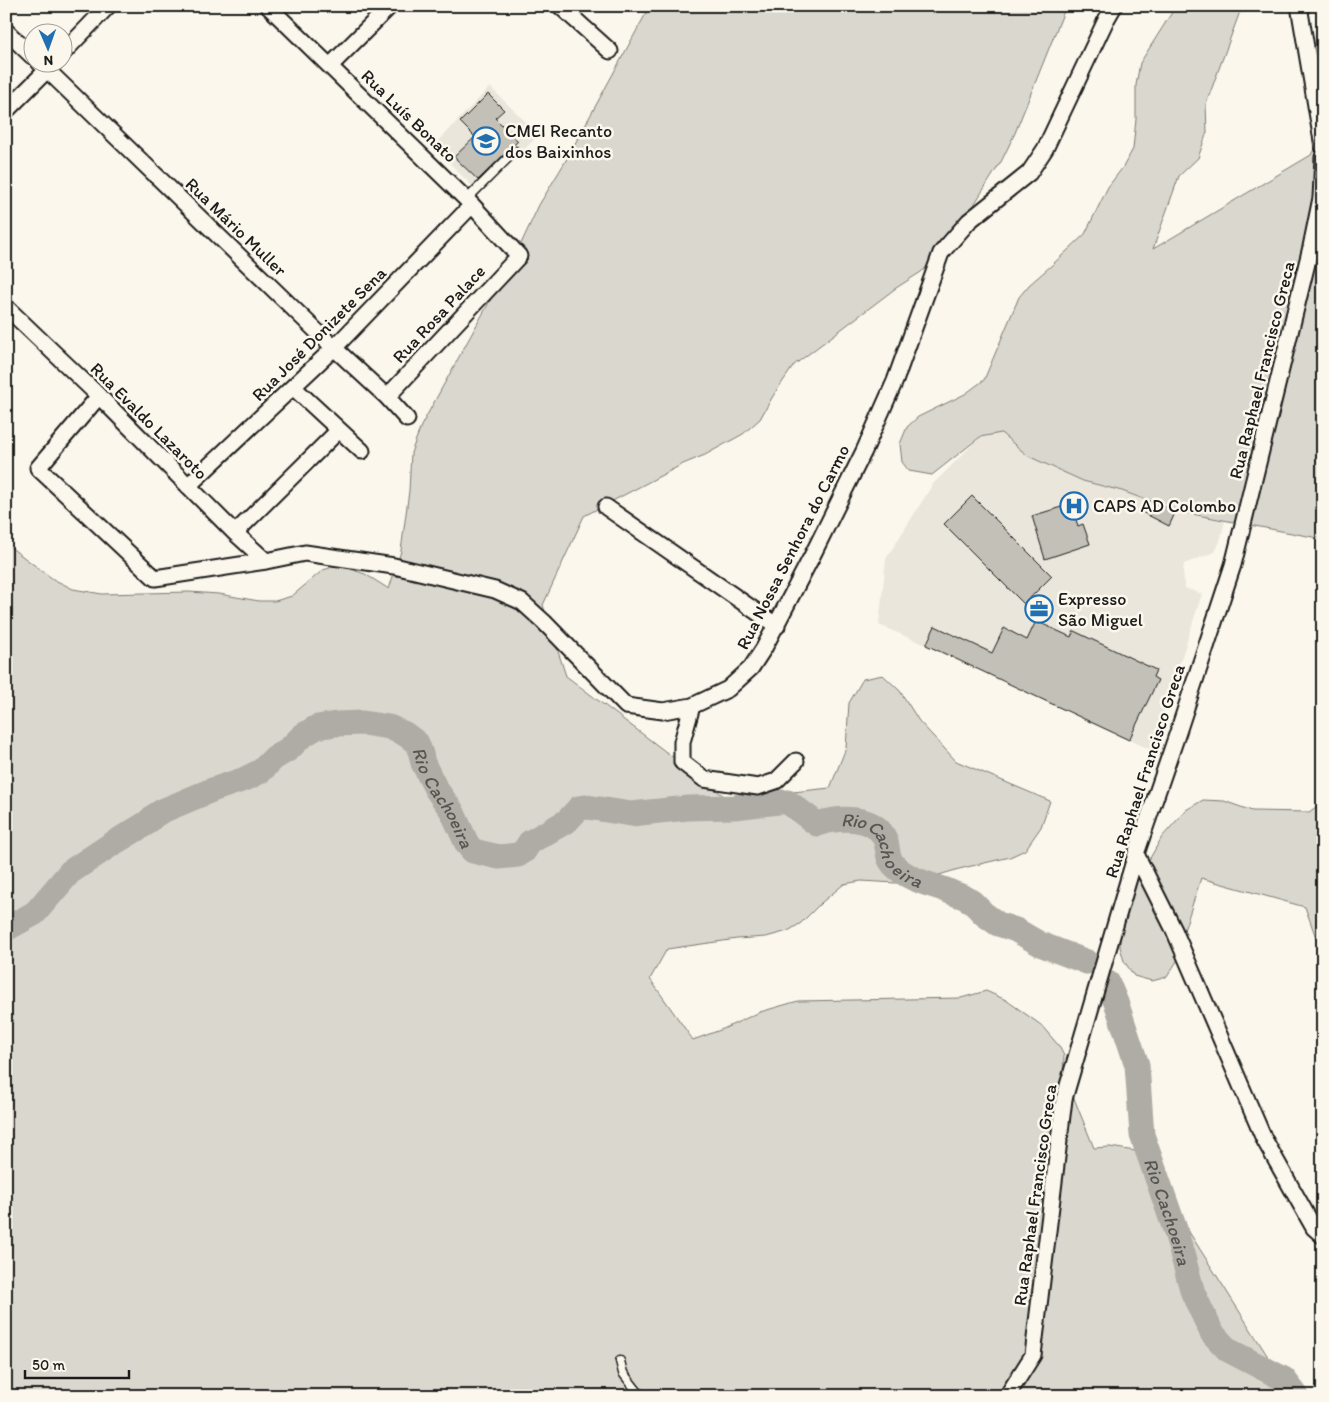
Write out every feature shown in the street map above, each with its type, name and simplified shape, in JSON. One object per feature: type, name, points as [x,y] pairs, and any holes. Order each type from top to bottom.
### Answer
[{"type":"street","points":[[72,44],[108,6]]},
{"type":"street","name":"Rua Luís Bonato","points":[[268,6],[469,202],[520,256]]},
{"type":"street","points":[[330,66],[390,6]]},
{"type":"street","points":[[560,6],[610,51]]},
{"type":"street","name":"Rua Nossa Senhora do Carmo","points":[[99,396],[38,468],[155,578],[305,554],[394,566],[495,590],[522,602],[626,706],[663,711],[692,706],[728,689],[751,668],[777,626],[864,452],[895,382],[941,253],[969,221],[1029,173],[1044,149],[1114,6]]},
{"type":"street","points":[[1299,6],[1323,146]]},
{"type":"street","points":[[6,31],[22,46]]},
{"type":"street","points":[[6,111],[41,72]]},
{"type":"street","name":"Rua Mário Muller","points":[[54,72],[334,348],[387,397],[407,419]]},
{"type":"street","name":"Rua Raphael Francisco Greca","points":[[1007,1396],[1032,1355],[1064,1099],[1136,854],[1233,565],[1317,252],[1323,157]]},
{"type":"street","name":"Rua José Donizete Sena","points":[[188,486],[334,348],[469,202]]},
{"type":"street","name":"Rua Rosa Palace","points":[[387,397],[520,256]]},
{"type":"street","name":"Rua Evaldo Lazaroto","points":[[6,306],[99,396],[236,534],[266,561]]},
{"type":"street","points":[[293,387],[362,451]]},
{"type":"street","points":[[236,534],[339,430]]},
{"type":"street","points":[[606,507],[777,626]]},
{"type":"street","points":[[692,706],[682,742],[682,762],[704,779],[758,787],[776,781],[796,761]]},
{"type":"street","points":[[1136,854],[1174,930],[1264,1139],[1314,1228],[1323,1236]]},
{"type":"lane","points":[[469,202],[515,151]]},
{"type":"lane","points":[[620,1361],[623,1373],[641,1396]]},
{"type":"shaded area","points":[[650,6],[1066,6],[1015,133],[1001,162],[942,254],[921,272],[896,288],[794,365],[760,419],[743,434],[584,516],[543,605],[566,676],[728,799],[830,788],[846,748],[849,703],[863,679],[883,675],[900,691],[919,721],[956,761],[1050,801],[1041,827],[1025,850],[1010,857],[919,881],[896,883],[861,881],[844,884],[801,923],[788,931],[766,937],[737,939],[667,949],[650,979],[693,1040],[760,1012],[798,1001],[961,998],[986,991],[1006,1000],[1041,1025],[1059,1046],[1064,1056],[1063,1071],[1094,1148],[1110,1147],[1135,1151],[1146,1157],[1161,1170],[1174,1193],[1184,1224],[1284,1382],[1289,1396],[6,1396],[6,544],[53,579],[73,589],[102,594],[189,592],[219,594],[259,601],[275,601],[292,596],[323,570],[339,565],[365,574],[389,589],[401,551],[409,491],[411,453],[421,426],[519,248],[539,205],[565,162]]},
{"type":"shaded area","points":[[1176,6],[1242,6],[1206,104],[1207,132],[1198,158],[1179,176],[1153,249],[1311,155],[1323,131],[1323,539],[1176,511],[1122,491],[1083,481],[1028,456],[1001,433],[980,437],[932,475],[909,471],[902,462],[900,444],[907,427],[918,417],[965,394],[984,380],[1019,297],[1029,285],[1085,234],[1108,187],[1123,167],[1133,149],[1136,119],[1136,85],[1140,63]]},
{"type":"shaded area","name":"CMEI Recanto dos Baixinhos","points":[[490,87],[539,135],[479,193],[433,146]]},
{"type":"shaded area","name":"Expresso São Miguel","points":[[1001,433],[1028,456],[1083,481],[1122,491],[1177,512],[1225,521],[1215,552],[1184,564],[1185,588],[1202,594],[1152,750],[879,625],[886,559],[933,484],[980,437]]},
{"type":"shaded area","points":[[1203,800],[1224,801],[1252,811],[1309,812],[1323,802],[1323,957],[1305,907],[1201,878],[1180,943],[1177,961],[1167,977],[1152,981],[1134,976],[1124,961],[1120,947],[1120,924],[1132,890],[1162,837],[1186,810]]},
{"type":"building","points":[[488,94],[504,110],[495,118],[518,141],[478,180],[454,157],[475,137],[460,122]]},
{"type":"building","points":[[972,496],[1052,576],[1024,604],[944,524]]},
{"type":"building","points":[[1147,500],[1176,511],[1169,526],[1140,511]]},
{"type":"building","points":[[1071,504],[1078,526],[1083,524],[1090,544],[1045,559],[1032,516]]},
{"type":"building","points":[[1036,621],[1071,637],[1074,631],[1156,670],[1153,677],[1158,680],[1129,740],[926,645],[935,626],[992,653],[1004,628],[1027,640]]},
{"type":"waterway","name":"Rio Cachoeira","points":[[6,929],[35,913],[70,872],[147,823],[162,811],[261,771],[274,758],[317,727],[363,723],[389,727],[405,734],[417,743],[423,763],[436,789],[452,811],[467,844],[473,851],[499,857],[518,855],[524,851],[530,842],[567,821],[579,808],[587,807],[631,814],[688,808],[735,807],[788,802],[817,824],[844,819],[871,824],[884,837],[890,860],[908,876],[964,897],[998,924],[1016,930],[1040,944],[1087,962]]},
{"type":"waterway","name":"Rio Cachoeira","points":[[1108,983],[1137,1065],[1142,1135],[1176,1232],[1193,1293],[1212,1333],[1228,1350],[1284,1379],[1297,1396]]},
{"type":"place","name":"CMEI Recanto dos Baixinhos","points":[[486,141]]},
{"type":"place","name":"CAPS AD Colombo","points":[[1074,506]]},
{"type":"place","name":"Expresso São Miguel","points":[[1039,609]]}]
